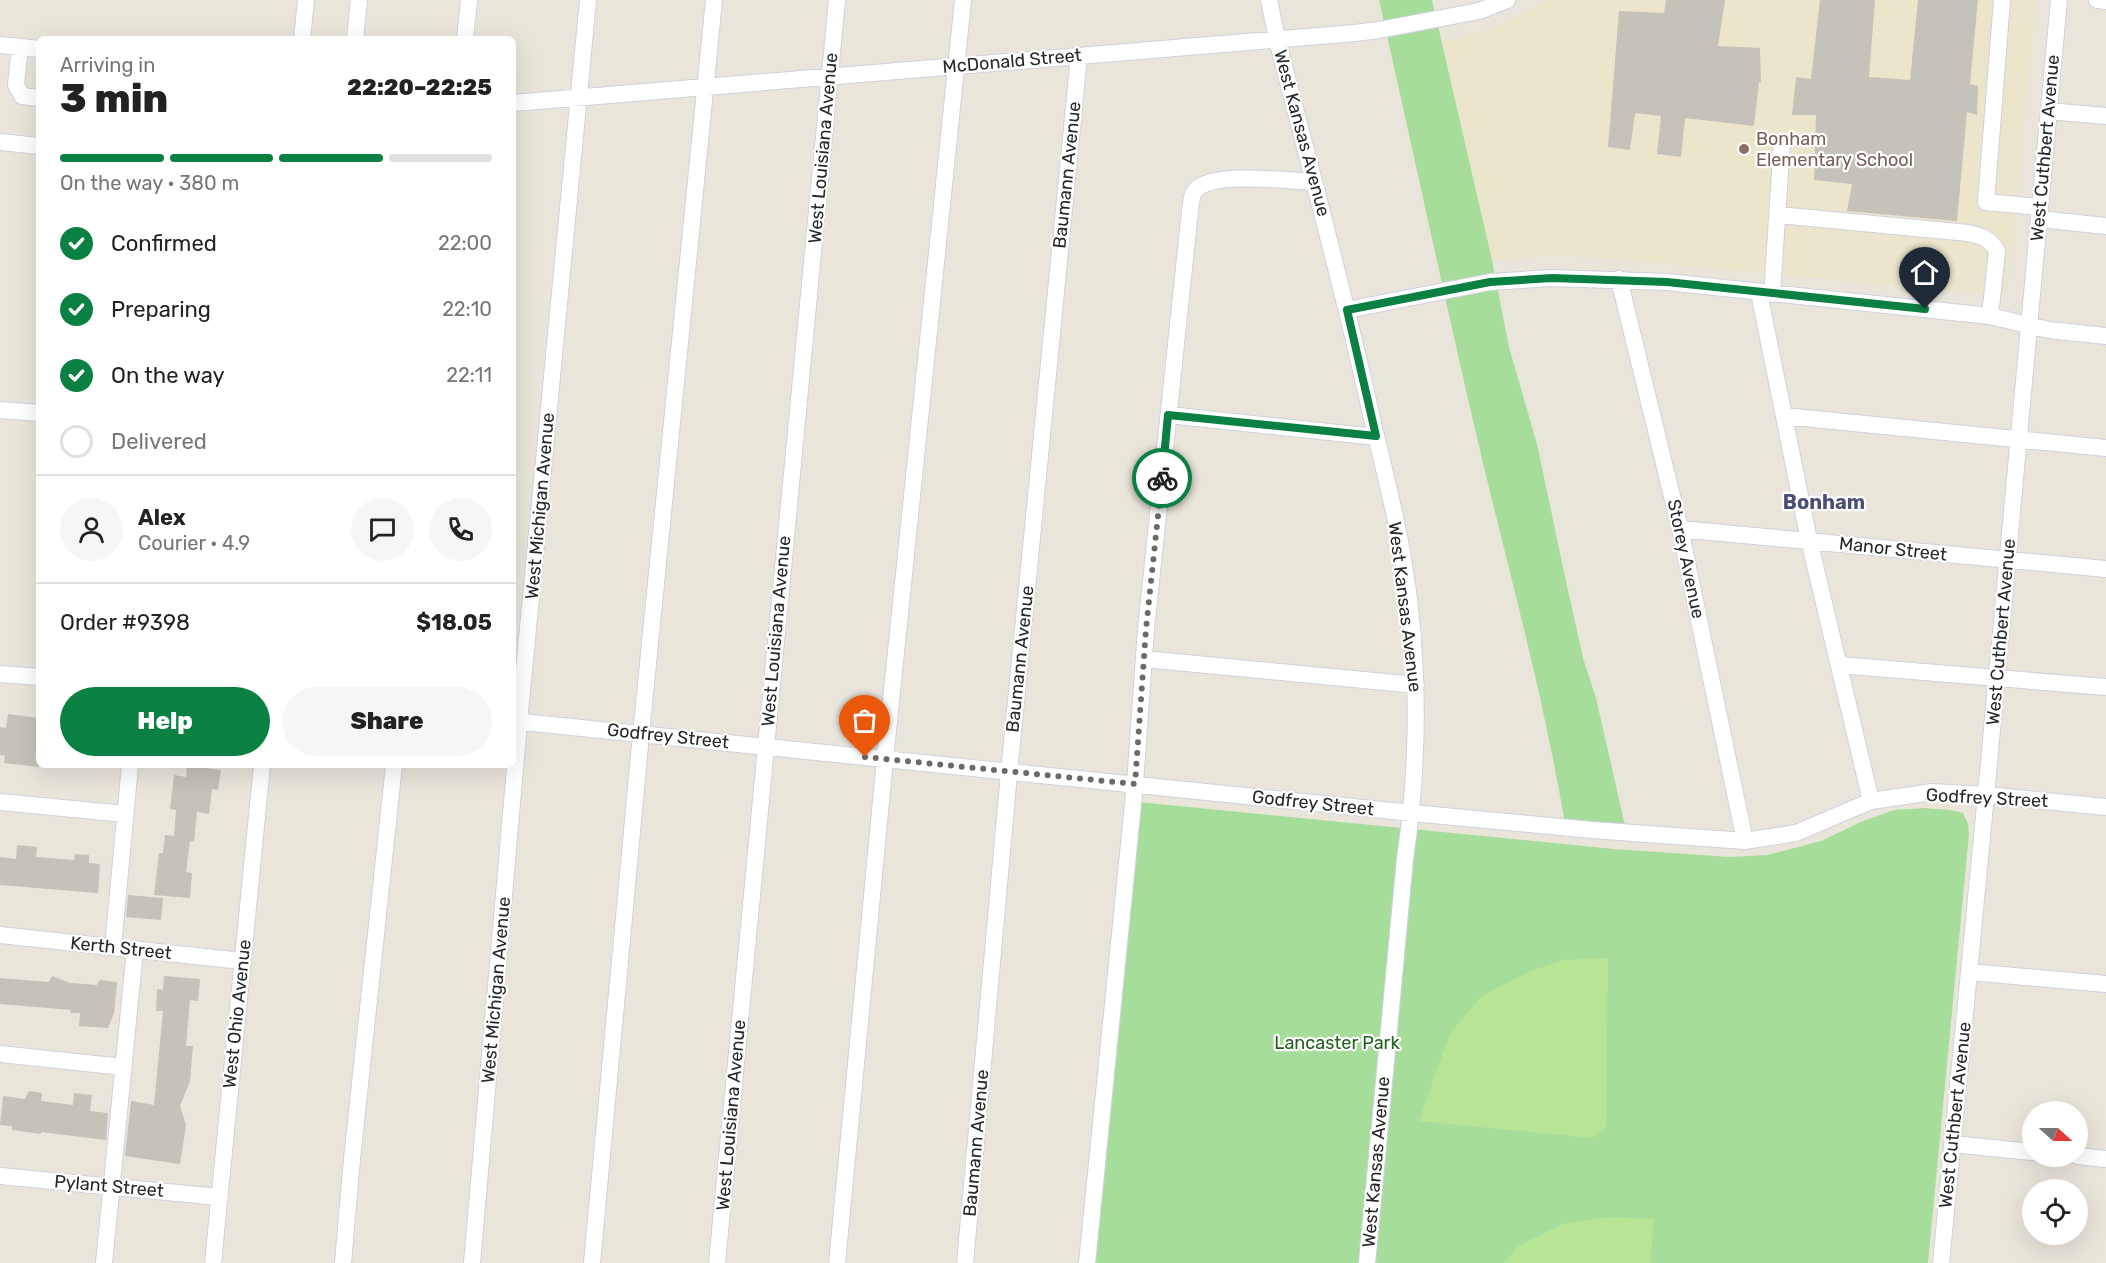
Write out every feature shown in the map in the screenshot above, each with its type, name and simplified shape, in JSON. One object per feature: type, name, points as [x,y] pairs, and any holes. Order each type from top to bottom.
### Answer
[{"type":"street","points":[[302,36],[306,0]]},
{"type":"street","points":[[356,36],[359,0]]},
{"type":"street","points":[[465,36],[469,0]]},
{"type":"street","name":"West Michigan Avenue","points":[[516,722],[588,0]]},
{"type":"street","points":[[592,1263],[641,734],[714,0]]},
{"type":"street","name":"West Louisiana Avenue","points":[[717,1263],[837,0]]},
{"type":"street","points":[[837,1263],[885,759],[963,0]]},
{"type":"street","name":"West Kansas Avenue","points":[[1269,0],[1347,310],[1402,552],[1414,652],[1417,704],[1412,813],[1404,871],[1367,1263]]},
{"type":"street","name":"McDonald Street","points":[[516,103],[1228,45],[1379,30],[1479,10],[1507,0]]},
{"type":"street","points":[[2002,0],[1986,202],[2106,226]]},
{"type":"street","name":"West Cuthbert Avenue","points":[[1941,1263],[2059,0]]},
{"type":"street","points":[[2097,0],[2106,1]]},
{"type":"street","points":[[0,45],[36,49]]},
{"type":"street","points":[[20,47],[16,85],[22,96],[36,98]]},
{"type":"street","name":"Baumann Avenue","points":[[965,1263],[1079,56]]},
{"type":"street","points":[[2048,111],[2106,116]]},
{"type":"street","points":[[0,142],[36,146]]},
{"type":"street","points":[[1782,142],[1778,215],[1766,294],[1784,416],[1809,540],[1871,801]]},
{"type":"street","points":[[1087,1263],[1135,784],[1144,658],[1190,211],[1194,192],[1209,181],[1228,178],[1314,182]]},
{"type":"street","points":[[1778,215],[1984,236],[1992,242],[1997,251],[1990,316]]},
{"type":"street","points":[[1347,310],[1499,281],[1552,278],[1619,279],[1990,316],[2049,330],[2106,336]]},
{"type":"street","name":"Storey Avenue","points":[[1619,279],[1680,529],[1745,841]]},
{"type":"street","points":[[0,410],[36,414]]},
{"type":"street","points":[[1168,415],[1376,436]]},
{"type":"street","points":[[1784,416],[2106,448]]},
{"type":"street","name":"Manor Street","points":[[1680,529],[2106,569]]},
{"type":"street","points":[[1144,658],[1416,685]]},
{"type":"street","points":[[1839,665],[2106,687]]},
{"type":"street","points":[[0,674],[36,678]]},
{"type":"street","name":"Godfrey Street","points":[[516,722],[1412,813],[1592,830],[1745,841],[1796,833],[1871,801],[1932,792],[2106,807]]},
{"type":"street","points":[[113,947],[130,768]]},
{"type":"street","name":"West Ohio Avenue","points":[[213,1263],[262,768]]},
{"type":"street","points":[[343,1263],[394,768]]},
{"type":"street","name":"West Michigan Avenue","points":[[472,1263],[512,768]]},
{"type":"street","points":[[0,802],[126,814]]},
{"type":"street","name":"Kerth Street","points":[[0,935],[242,961]]},
{"type":"street","points":[[104,1263],[135,950]]},
{"type":"street","points":[[1969,972],[2106,984]]},
{"type":"street","points":[[0,1054],[123,1067]]},
{"type":"street","points":[[1952,1144],[2022,1151]]},
{"type":"street","points":[[2088,1157],[2106,1159]]},
{"type":"street","name":"Pylant Street","points":[[0,1176],[219,1197]]},
{"type":"shaded area","name":"Bonham Elementary School","points":[[1545,0],[2036,0],[2008,288],[2001,294],[1992,295],[1593,257],[1546,256],[1492,260],[1442,42],[1497,27]]},
{"type":"green space","points":[[1379,0],[1432,0],[1492,260],[1509,347],[1537,444],[1583,658],[1596,698],[1626,830],[1564,827],[1555,770],[1524,627],[1464,383]]},
{"type":"green space","name":"Lancaster Park","points":[[1138,802],[1614,849],[1730,857],[1767,855],[1821,841],[1863,821],[1894,810],[1924,808],[1963,813],[1969,834],[1928,1263],[1094,1263]]},
{"type":"green space","points":[[1608,958],[1606,1128],[1592,1138],[1419,1121],[1450,1033],[1483,995],[1529,972],[1563,960]]},
{"type":"green space","points":[[1609,1217],[1654,1219],[1650,1263],[1504,1263],[1518,1246],[1563,1224]]},
{"type":"building","points":[[1666,0],[1725,0],[1718,46],[1760,48],[1761,83],[1759,82],[1754,126],[1685,118],[1681,157],[1657,154],[1661,116],[1635,113],[1630,150],[1608,147],[1619,11],[1664,13]]},
{"type":"building","points":[[1820,0],[1875,0],[1869,77],[1910,80],[1918,0],[1978,0],[1970,84],[1978,86],[1977,115],[1967,112],[1957,221],[1847,211],[1852,184],[1814,180],[1816,115],[1792,115],[1796,77],[1811,79]]},
{"type":"building","points":[[8,714],[36,718],[36,767],[4,763],[5,756],[0,755],[0,727],[6,728]]},
{"type":"building","points":[[187,768],[221,770],[218,790],[212,789],[209,814],[197,812],[194,841],[190,841],[186,872],[192,873],[190,898],[154,895],[159,853],[163,853],[165,835],[174,836],[176,810],[170,809],[174,775],[186,777]]},
{"type":"building","points":[[17,845],[37,847],[36,857],[74,860],[75,854],[89,855],[89,863],[100,864],[98,893],[0,885],[0,857],[16,859]]},
{"type":"building","points":[[128,895],[163,898],[161,920],[126,917]]},
{"type":"building","points":[[52,976],[70,983],[97,985],[100,980],[117,982],[114,1013],[108,1028],[79,1026],[80,1013],[70,1013],[71,1010],[0,1004],[0,978],[49,982]]},
{"type":"building","points":[[164,976],[200,979],[198,1001],[190,1000],[186,1046],[193,1046],[190,1081],[180,1106],[186,1125],[180,1164],[125,1156],[131,1101],[154,1105],[163,1011],[156,1011],[157,989],[163,990]]},
{"type":"building","points":[[29,1091],[42,1093],[41,1101],[73,1105],[74,1093],[92,1095],[90,1111],[108,1113],[106,1140],[12,1130],[12,1126],[0,1125],[3,1096],[25,1099]]},
{"type":"way so far","points":[[865,757],[1135,784],[1146,629],[1162,478]]},
{"type":"place","name":"Bonham Elementary School","points":[[1744,149]]},
{"type":"district","name":"Bonham","points":[[1824,502]]},
{"type":"route","points":[[1162,478],[1168,415],[1376,436],[1347,310],[1490,282],[1526,278],[1667,282],[1925,309]]}]
